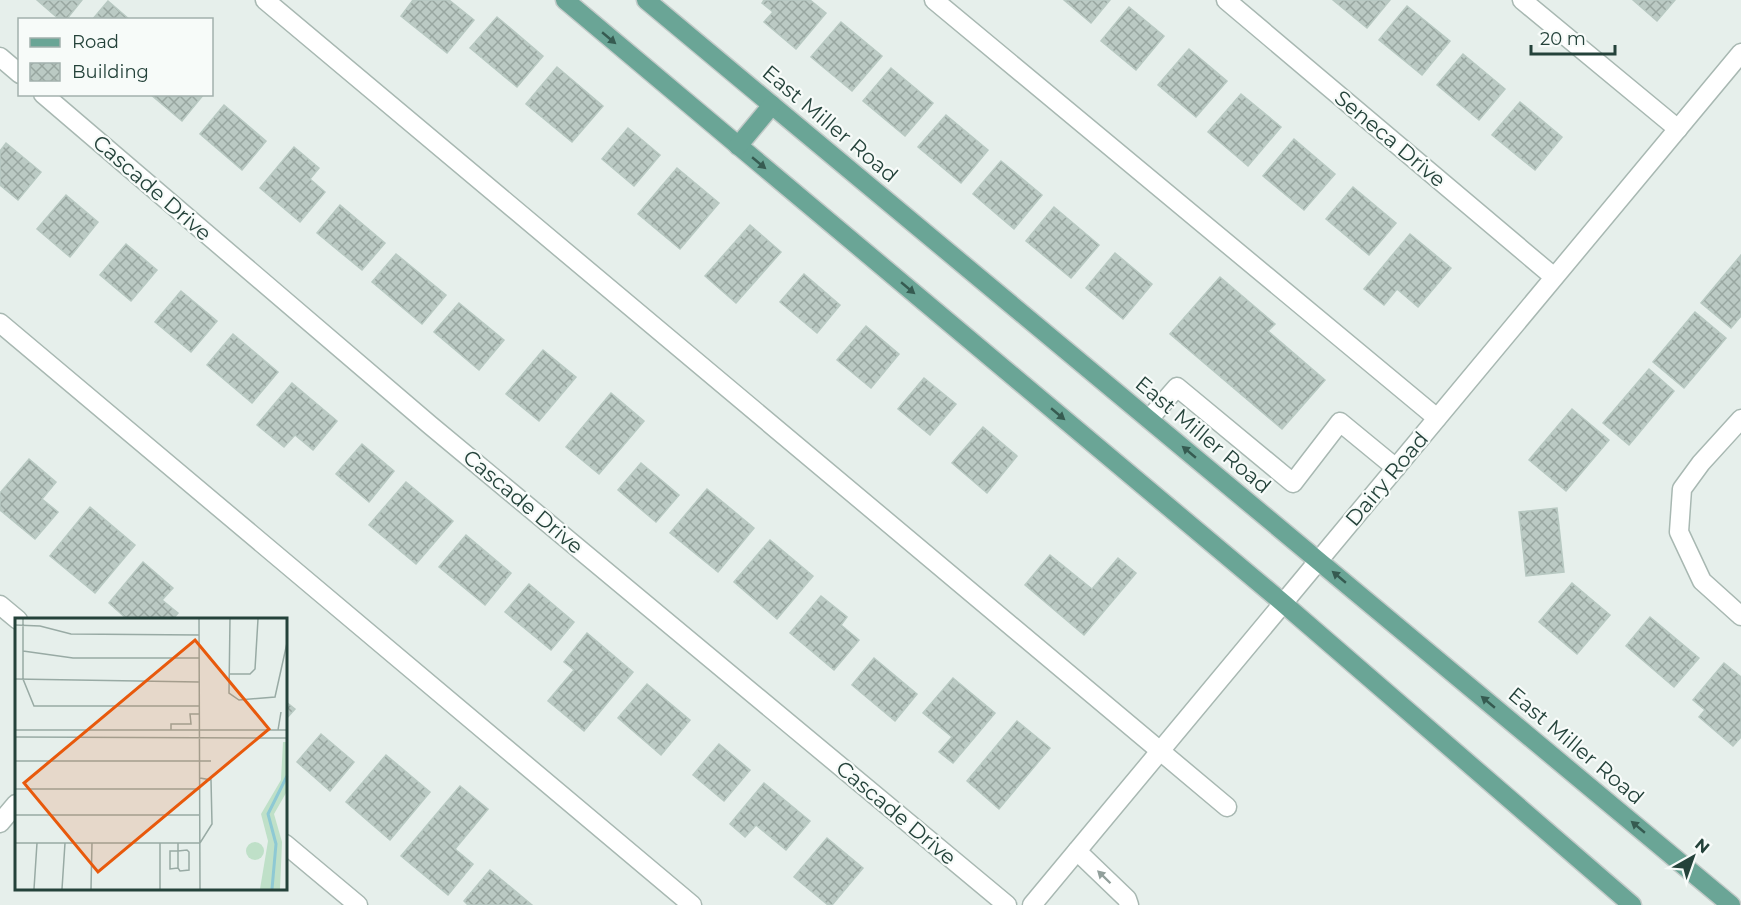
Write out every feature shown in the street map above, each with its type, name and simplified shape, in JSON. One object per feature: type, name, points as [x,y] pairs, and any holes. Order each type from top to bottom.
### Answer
[{"type":"main road","points":[[565,0],[1283,603],[1632,905]]},
{"type":"main road","name":"East Miller Road","points":[[646,0],[1731,905]]},
{"type":"main road","points":[[738,146],[772,105]]},
{"type":"street","points":[[265,0],[1227,807]]},
{"type":"street","points":[[934,0],[1437,418]]},
{"type":"street","name":"Seneca Drive","points":[[1226,0],[1554,277]]},
{"type":"street","points":[[1522,0],[1678,129]]},
{"type":"street","name":"Dairy Road","points":[[1032,905],[1741,53]]},
{"type":"street","points":[[0,57],[18,72]]},
{"type":"street","name":"Cascade Drive","points":[[45,96],[430,425],[1006,905]]},
{"type":"street","points":[[0,323],[692,905]]},
{"type":"street","points":[[1149,419],[1177,387],[1293,483],[1340,422],[1396,468]]},
{"type":"street","points":[[1741,419],[1701,463],[1682,489],[1679,532],[1702,581],[1741,616]]},
{"type":"street","points":[[0,605],[16,618]]},
{"type":"street","points":[[0,823],[15,805]]},
{"type":"street","points":[[286,845],[358,905]]},
{"type":"street","points":[[1077,851],[1127,899],[1129,905]]},
{"type":"building","points":[[37,0],[82,0],[68,18],[58,18]]},
{"type":"building","points":[[413,0],[449,0],[474,20],[447,53],[401,16]]},
{"type":"building","points":[[764,0],[810,0],[826,13],[796,49],[764,22],[773,12],[762,3]]},
{"type":"building","points":[[1064,0],[1110,0],[1091,23]]},
{"type":"building","points":[[1333,0],[1390,0],[1367,28]]},
{"type":"building","points":[[1633,0],[1675,0],[1657,21]]},
{"type":"building","points":[[108,1],[128,18],[94,18]]},
{"type":"building","points":[[1407,6],[1450,41],[1422,75],[1379,40]]},
{"type":"building","points":[[1129,7],[1164,36],[1136,70],[1101,41]]},
{"type":"building","points":[[497,17],[543,56],[517,87],[470,48]]},
{"type":"building","points":[[841,22],[882,56],[852,91],[811,57]]},
{"type":"building","points":[[1189,49],[1227,81],[1196,117],[1158,85]]},
{"type":"building","points":[[1463,54],[1505,89],[1479,120],[1437,85]]},
{"type":"building","points":[[557,67],[603,106],[572,142],[526,104]]},
{"type":"building","points":[[891,68],[933,103],[905,136],[863,101]]},
{"type":"building","points":[[1241,94],[1281,127],[1248,166],[1208,132]]},
{"type":"building","points":[[152,96],[202,96],[182,121]]},
{"type":"building","points":[[1520,102],[1562,137],[1535,170],[1492,135]]},
{"type":"building","points":[[224,105],[266,141],[242,170],[200,134]]},
{"type":"building","points":[[946,115],[988,150],[961,183],[918,147]]},
{"type":"building","points":[[628,128],[660,155],[634,186],[602,159]]},
{"type":"building","points":[[1294,139],[1335,174],[1304,210],[1263,176]]},
{"type":"building","points":[[6,143],[41,172],[18,200],[0,185],[0,151]]},
{"type":"building","points":[[294,147],[319,168],[310,179],[325,192],[300,222],[260,188]]},
{"type":"building","points":[[1001,161],[1042,195],[1014,229],[973,194]]},
{"type":"building","points":[[677,168],[719,203],[680,249],[638,214]]},
{"type":"building","points":[[1353,187],[1396,223],[1369,255],[1326,219]]},
{"type":"building","points":[[66,195],[98,222],[70,257],[37,229]]},
{"type":"building","points":[[340,205],[385,243],[362,270],[317,233]]},
{"type":"building","points":[[1054,207],[1099,245],[1071,278],[1026,241]]},
{"type":"building","points":[[750,225],[781,252],[736,303],[705,276]]},
{"type":"building","points":[[1410,234],[1451,268],[1418,307],[1397,289],[1384,305],[1364,289]]},
{"type":"building","points":[[126,244],[157,270],[131,301],[100,275]]},
{"type":"building","points":[[1115,253],[1152,284],[1123,319],[1086,288]]},
{"type":"building","points":[[396,254],[446,295],[422,324],[372,282]]},
{"type":"building","points":[[1741,255],[1741,316],[1731,328],[1701,303]]},
{"type":"building","points":[[804,274],[840,305],[817,333],[780,302]]},
{"type":"building","points":[[1220,277],[1275,324],[1268,331],[1325,380],[1282,429],[1170,334]]},
{"type":"building","points":[[181,291],[217,321],[191,352],[155,322]]},
{"type":"building","points":[[459,303],[504,340],[479,370],[434,332]]},
{"type":"building","points":[[1695,312],[1726,338],[1684,388],[1653,362]]},
{"type":"building","points":[[866,326],[899,354],[871,388],[837,360]]},
{"type":"building","points":[[233,334],[278,372],[252,403],[207,365]]},
{"type":"building","points":[[543,350],[576,377],[539,421],[506,394]]},
{"type":"building","points":[[1649,369],[1674,391],[1629,445],[1603,423]]},
{"type":"building","points":[[924,378],[956,404],[930,435],[898,409]]},
{"type":"building","points":[[292,383],[337,421],[313,450],[295,435],[284,447],[257,425]]},
{"type":"building","points":[[611,393],[644,421],[599,474],[566,447]]},
{"type":"building","points":[[1572,409],[1609,440],[1566,491],[1529,460]]},
{"type":"building","points":[[983,427],[1017,456],[987,493],[952,463]]},
{"type":"building","points":[[362,444],[394,471],[369,502],[336,474]]},
{"type":"building","points":[[29,459],[56,482],[42,499],[58,512],[35,539],[0,510],[0,493]]},
{"type":"building","points":[[641,463],[679,495],[656,522],[618,490]]},
{"type":"building","points":[[406,482],[453,521],[416,564],[369,525]]},
{"type":"building","points":[[707,489],[754,528],[718,572],[670,533]]},
{"type":"building","points":[[90,507],[135,545],[95,593],[50,556]]},
{"type":"building","points":[[1557,508],[1564,572],[1526,576],[1519,512]]},
{"type":"building","points":[[466,535],[511,573],[485,605],[439,567]]},
{"type":"building","points":[[770,540],[813,576],[777,619],[734,582]]},
{"type":"building","points":[[1050,555],[1092,589],[1118,558],[1136,573],[1084,635],[1025,585]]},
{"type":"building","points":[[143,562],[173,588],[162,600],[178,613],[174,618],[126,618],[109,603]]},
{"type":"building","points":[[1572,583],[1610,615],[1577,654],[1539,622]]},
{"type":"building","points":[[529,584],[574,622],[551,650],[505,612]]},
{"type":"building","points":[[821,596],[847,617],[841,625],[859,640],[834,670],[790,633]]},
{"type":"building","points":[[1650,617],[1699,658],[1674,687],[1626,646]]},
{"type":"building","points":[[587,633],[633,672],[584,731],[548,701],[574,670],[564,662]]},
{"type":"building","points":[[874,658],[917,694],[895,721],[852,685]]},
{"type":"building","points":[[1724,663],[1741,677],[1741,737],[1733,746],[1699,717],[1705,710],[1693,700]]},
{"type":"building","points":[[953,678],[995,713],[953,763],[939,752],[952,737],[923,713]]},
{"type":"building","points":[[647,684],[690,720],[661,755],[618,718]]},
{"type":"building","points":[[286,702],[295,709],[286,719]]},
{"type":"building","points":[[1017,721],[1050,748],[999,809],[967,781]]},
{"type":"building","points":[[321,734],[354,762],[330,791],[297,762]]},
{"type":"building","points":[[719,744],[750,770],[724,801],[693,775]]},
{"type":"building","points":[[386,755],[430,792],[390,840],[346,802]]},
{"type":"building","points":[[764,783],[810,821],[786,850],[756,825],[745,837],[730,824]]},
{"type":"building","points":[[460,786],[488,809],[455,849],[473,864],[448,895],[401,856]]},
{"type":"building","points":[[827,838],[863,868],[832,905],[828,905],[794,877]]},
{"type":"building","points":[[490,870],[532,905],[468,905],[464,901]]}]
